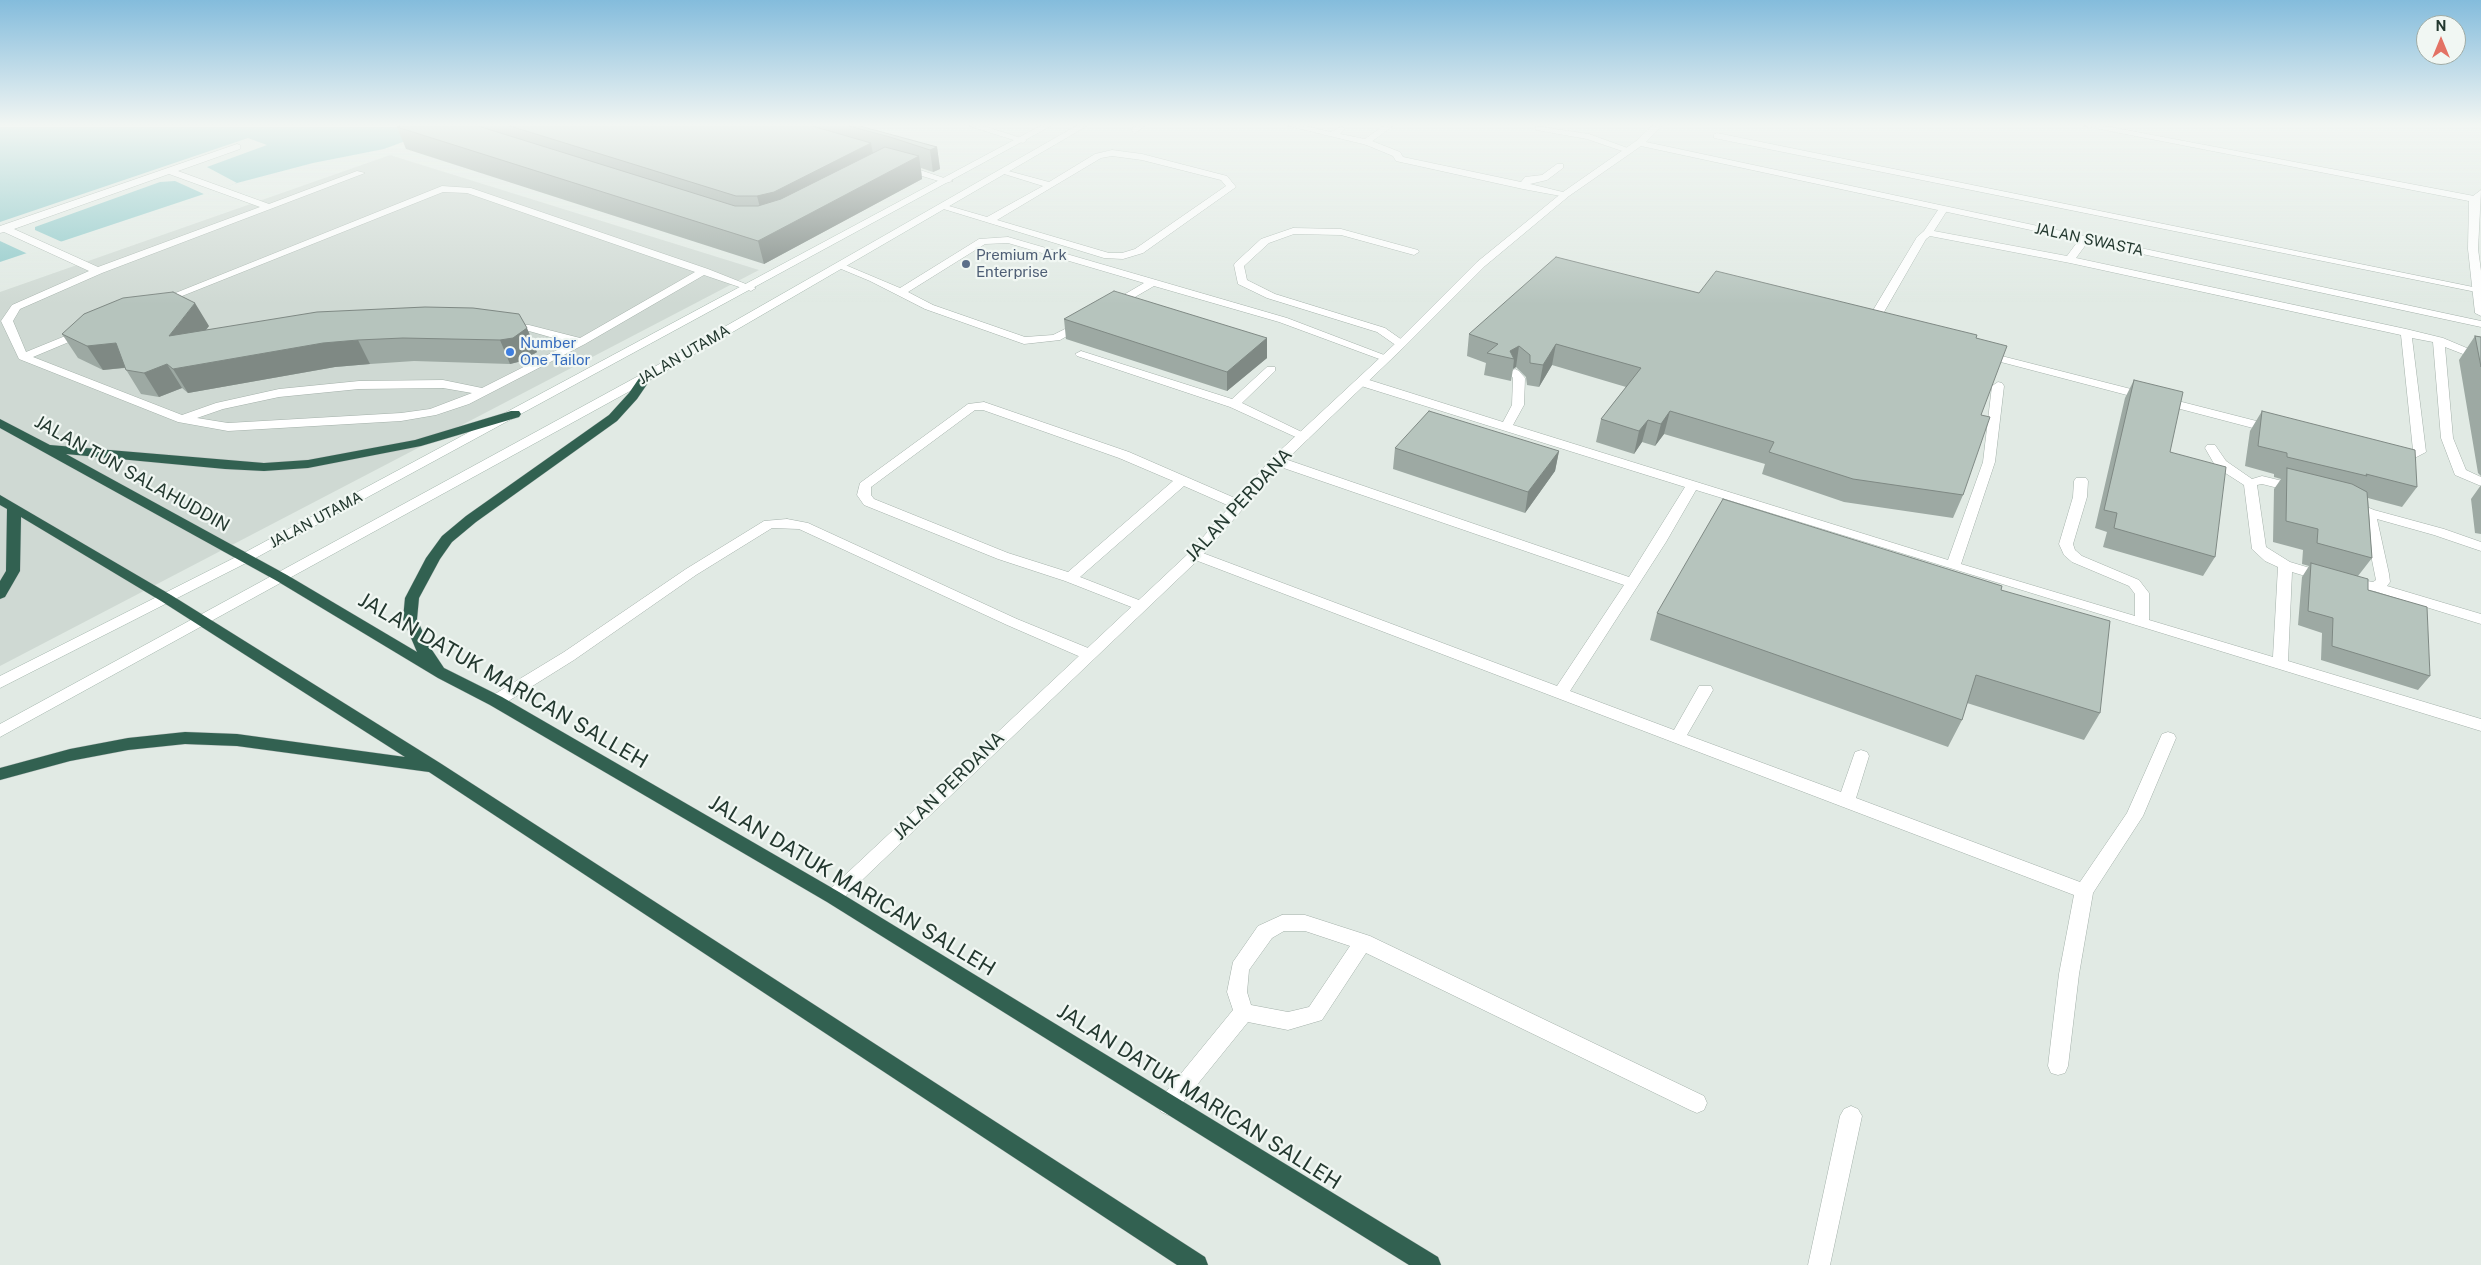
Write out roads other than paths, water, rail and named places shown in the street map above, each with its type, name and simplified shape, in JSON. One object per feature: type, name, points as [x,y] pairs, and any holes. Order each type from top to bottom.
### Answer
[{"type":"highway","points":[[443,674],[421,646],[410,619],[412,598],[433,558],[448,539],[471,519],[613,418],[633,396],[646,377]]},
{"type":"highway","points":[[47,448],[225,465],[264,467],[308,464],[417,444],[515,414]]},
{"type":"highway","name":"JALAN TUN SALAHUDDIN","points":[[0,423],[245,558]]},
{"type":"highway","points":[[0,499],[166,598],[434,767],[1197,1265]]},
{"type":"highway","points":[[0,594],[13,571],[14,508]]},
{"type":"highway","name":"JALAN DATUK MARICAN SALLEH","points":[[245,558],[443,674],[496,702],[833,897],[1430,1265]]},
{"type":"highway","points":[[0,774],[70,755],[128,744],[185,738],[237,740],[434,767]]},
{"type":"street","points":[[2,229],[129,185]]},
{"type":"street","points":[[208,185],[270,207]]},
{"type":"street","points":[[328,185],[98,271],[16,307],[7,321],[22,357],[182,418],[228,426],[401,417],[432,412],[465,401],[481,391],[581,342],[704,271]]},
{"type":"street","name":"JALAN UTAMA","points":[[0,683],[245,558],[752,288],[941,185]]},
{"type":"street","name":"JALAN UTAMA","points":[[0,731],[282,578],[464,475],[646,377],[980,185]]},
{"type":"street","points":[[989,220],[1050,185]]},
{"type":"street","points":[[942,207],[1108,256],[1123,256],[1139,251],[1231,187],[1229,185]]},
{"type":"street","points":[[1519,185],[1566,194]]},
{"type":"street","name":"JALAN PERDANA","points":[[833,897],[1139,605],[1194,555],[1277,461],[1362,382],[1481,264],[1579,185]]},
{"type":"street","name":"JALAN SWASTA","points":[[1825,185],[2481,324]]},
{"type":"street","points":[[1958,185],[2478,291]]},
{"type":"street","points":[[2417,185],[2478,196],[2478,291],[2481,313]]},
{"type":"street","points":[[148,306],[442,189],[468,190],[752,288]]},
{"type":"street","points":[[1898,332],[1889,330],[1876,321],[1878,312],[1922,237],[1928,233],[1943,209]]},
{"type":"street","points":[[2,229],[98,271]]},
{"type":"street","points":[[1401,344],[1381,330],[1271,296],[1242,282],[1239,265],[1265,241],[1293,231],[1341,232],[1414,252]]},
{"type":"street","points":[[1928,233],[2070,260],[2406,332],[2439,340],[2481,358]]},
{"type":"street","points":[[901,292],[983,241],[995,239],[1008,240],[1283,320],[1386,358]]},
{"type":"street","points":[[2070,260],[2085,239]]},
{"type":"street","points":[[839,266],[874,278],[929,308],[1024,341],[1056,338],[1151,283]]},
{"type":"street","points":[[491,325],[529,328],[581,342]]},
{"type":"street","points":[[22,357],[94,328]]},
{"type":"street","points":[[2386,457],[2404,458],[2420,452],[2406,332]]},
{"type":"street","points":[[2439,340],[2447,438],[2460,472],[2481,482]]},
{"type":"street","points":[[1967,350],[2282,432]]},
{"type":"street","points":[[1081,354],[1234,404],[1304,436]]},
{"type":"street","points":[[1234,404],[1271,369]]},
{"type":"street","points":[[1506,426],[1518,405],[1519,378],[1515,373]]},
{"type":"street","points":[[1362,382],[1953,566],[2481,725]]},
{"type":"street","points":[[182,418],[220,406],[279,393],[359,385],[443,384],[481,391]]},
{"type":"street","points":[[1953,566],[1989,462],[1998,386]]},
{"type":"street","points":[[1139,605],[1070,578],[1004,556],[869,502],[864,495],[865,486],[972,407],[984,406],[996,408],[1124,455],[1238,505]]},
{"type":"street","points":[[2210,448],[2221,464],[2250,483],[2262,480],[2308,491]]},
{"type":"street","points":[[1277,461],[1630,582]]},
{"type":"street","points":[[1070,578],[1182,480]]},
{"type":"street","points":[[2081,481],[2080,497],[2066,544],[2069,552],[2077,559],[2134,583],[2142,593],[2142,623]]},
{"type":"street","points":[[2250,483],[2259,549],[2270,558],[2285,565],[2356,586],[2375,587],[2481,619]]},
{"type":"street","points":[[1560,692],[1630,582],[1659,542],[1693,485]]},
{"type":"street","points":[[2335,498],[2369,513],[2439,532],[2481,547]]},
{"type":"street","points":[[2369,513],[2382,574],[2382,582],[2375,587]]},
{"type":"street","points":[[496,702],[569,656],[691,572],[769,524],[787,523],[803,526],[1012,622],[1088,654]]},
{"type":"street","points":[[1194,555],[2084,891]]},
{"type":"street","points":[[2280,664],[2285,565]]},
{"type":"street","points":[[1678,737],[1705,690]]},
{"type":"street","points":[[2058,1066],[2069,974],[2084,891],[2134,816],[2168,738]]},
{"type":"street","points":[[1847,800],[1861,756]]},
{"type":"street","points":[[1244,1012],[1237,992],[1240,968],[1265,932],[1282,923],[1305,923],[1363,942],[1697,1103]]},
{"type":"street","points":[[1244,1012],[1288,1021],[1315,1014],[1363,942]]},
{"type":"street","points":[[1168,1105],[1214,1045],[1244,1012]]},
{"type":"street","points":[[1819,1265],[1851,1116]]},
{"type":"water","points":[[0,185],[231,185],[0,262]]},
{"type":"place","name":"Premium Ark Enterprise","points":[[966,264]]},
{"type":"place","name":"Number One Tailor","points":[[510,352]]}]
